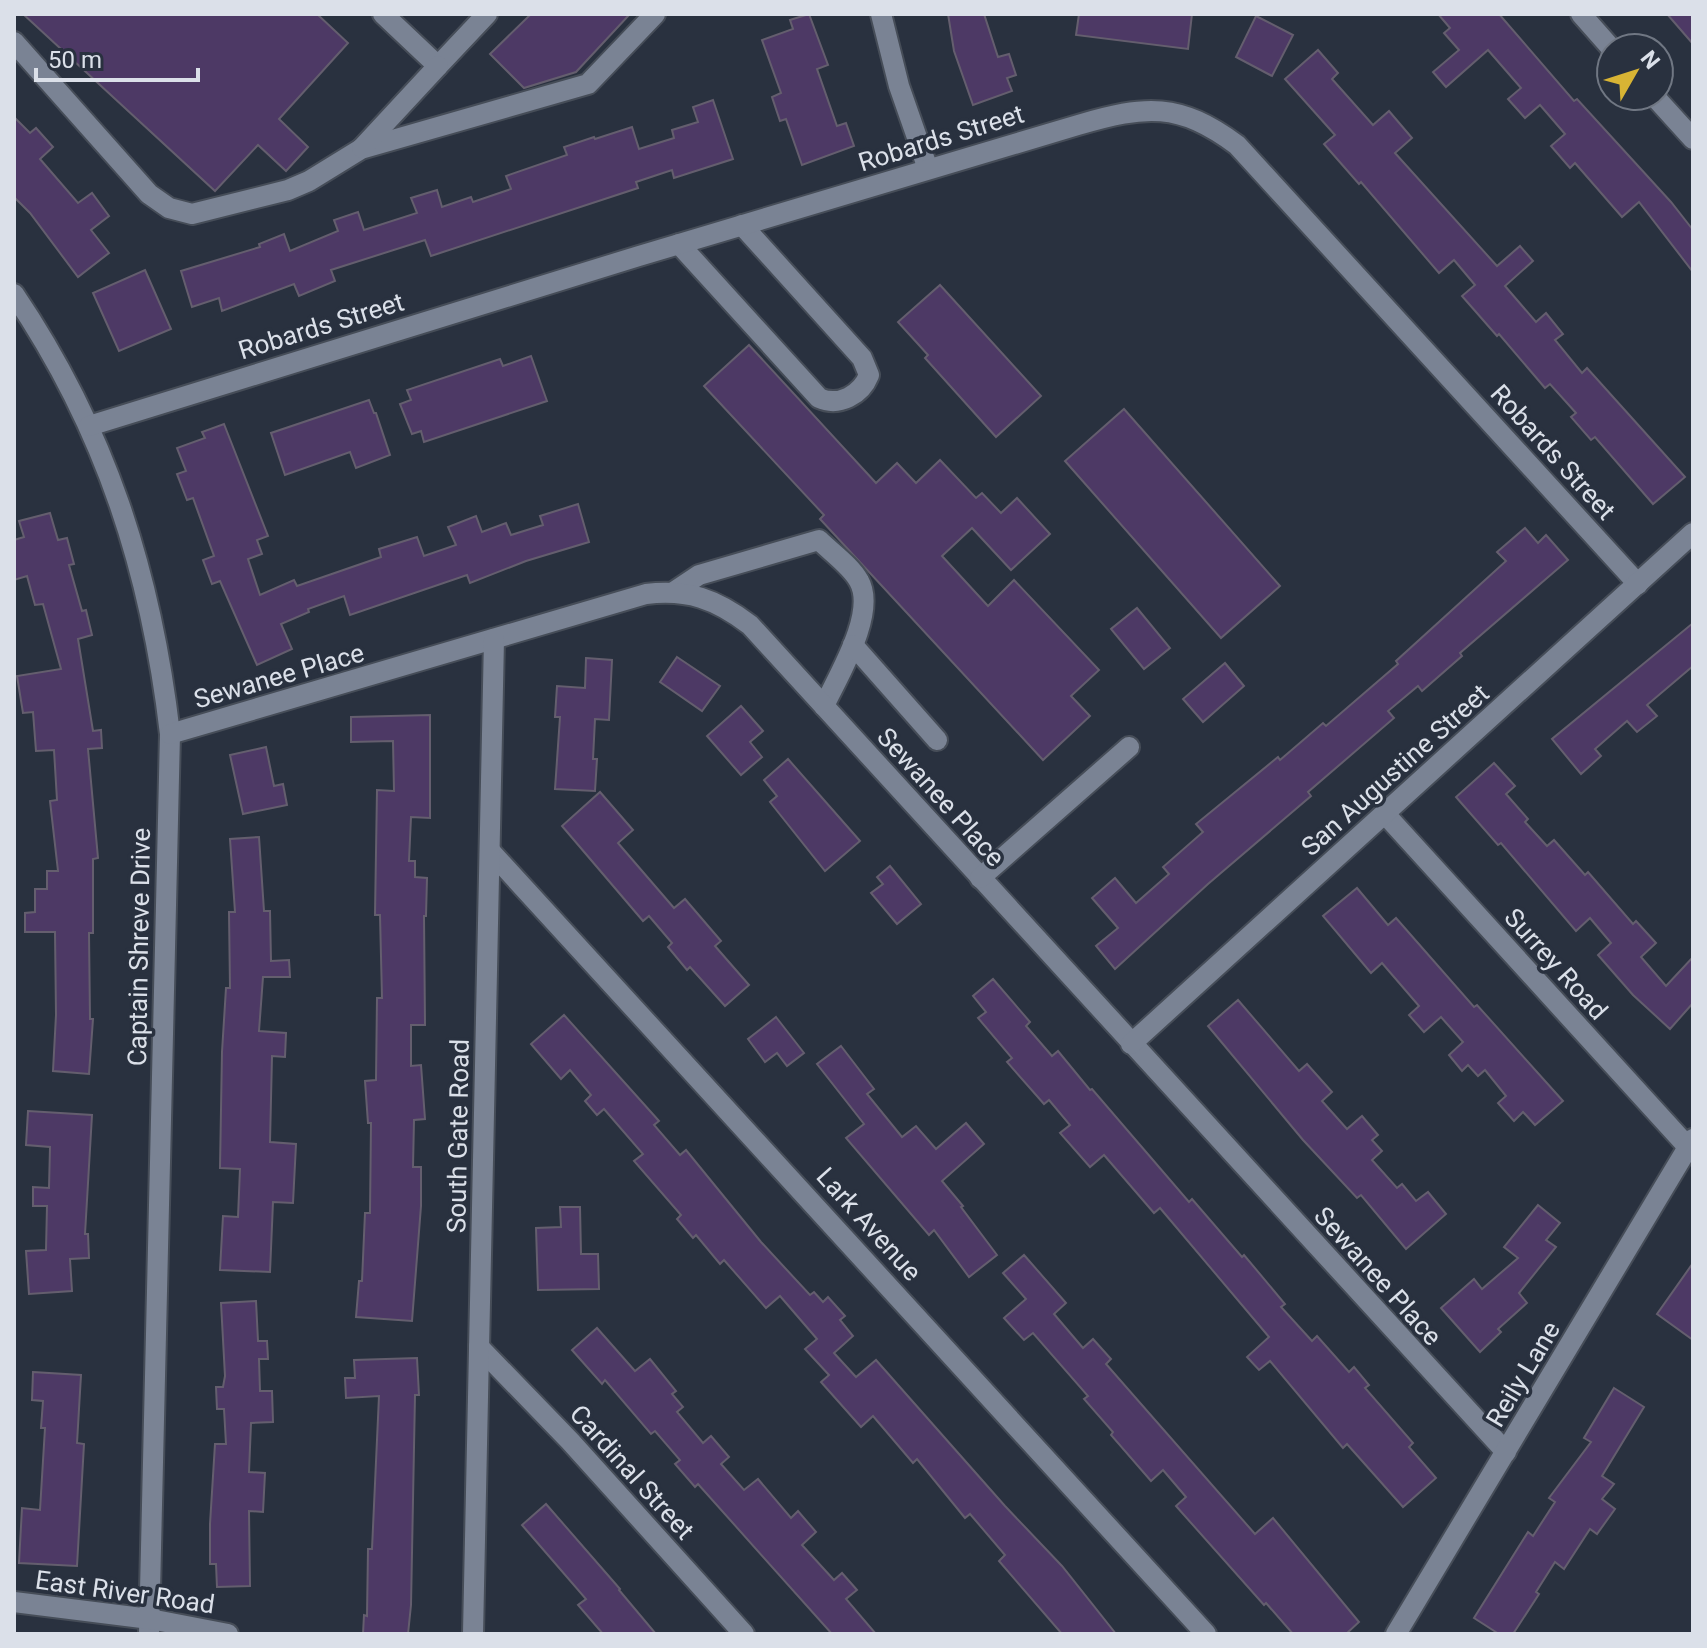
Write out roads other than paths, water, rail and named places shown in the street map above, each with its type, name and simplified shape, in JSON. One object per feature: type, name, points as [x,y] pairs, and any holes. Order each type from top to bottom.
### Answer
[{"type":"street","points":[[383,14],[438,66]]},
{"type":"street","points":[[14,42],[149,194],[181,212],[192,214],[288,190],[309,181],[361,149],[487,14]]},
{"type":"street","points":[[361,149],[588,84],[655,14]]},
{"type":"street","points":[[881,14],[899,86],[928,169]]},
{"type":"street","points":[[1581,14],[1597,32]]},
{"type":"street","name":"Robards Street","points":[[89,426],[928,169],[1134,111],[1150,110],[1182,114],[1211,126],[1237,145],[1638,584]]},
{"type":"street","points":[[1669,112],[1693,139]]},
{"type":"street","points":[[679,244],[819,398],[832,402],[855,394],[865,385],[869,375],[862,358],[742,225]]},
{"type":"street","name":"Captain Shreve Drive","points":[[14,294],[48,344],[89,426],[120,504],[146,589],[163,675],[170,734],[149,1627]]},
{"type":"street","name":"San Augustine Street","points":[[1131,1044],[1693,533]]},
{"type":"street","points":[[675,591],[699,575],[819,540],[859,580],[863,594],[860,628],[824,706]]},
{"type":"street","name":"Sewanee Place","points":[[170,734],[646,594],[675,591],[709,601],[750,625],[1506,1452]]},
{"type":"street","name":"South Gate Road","points":[[473,1634],[494,639]]},
{"type":"street","points":[[853,645],[937,740]]},
{"type":"street","points":[[980,878],[1129,747]]},
{"type":"street","name":"Surrey Road","points":[[1385,814],[1691,1143]]},
{"type":"street","name":"Lark Avenue","points":[[491,852],[1206,1634]]},
{"type":"street","name":"Reily Lane","points":[[1396,1634],[1691,1143]]},
{"type":"street","name":"Cardinal Street","points":[[479,1347],[570,1441],[744,1634]]},
{"type":"street","name":"East River Road","points":[[14,1602],[149,1627],[228,1634]]}]
